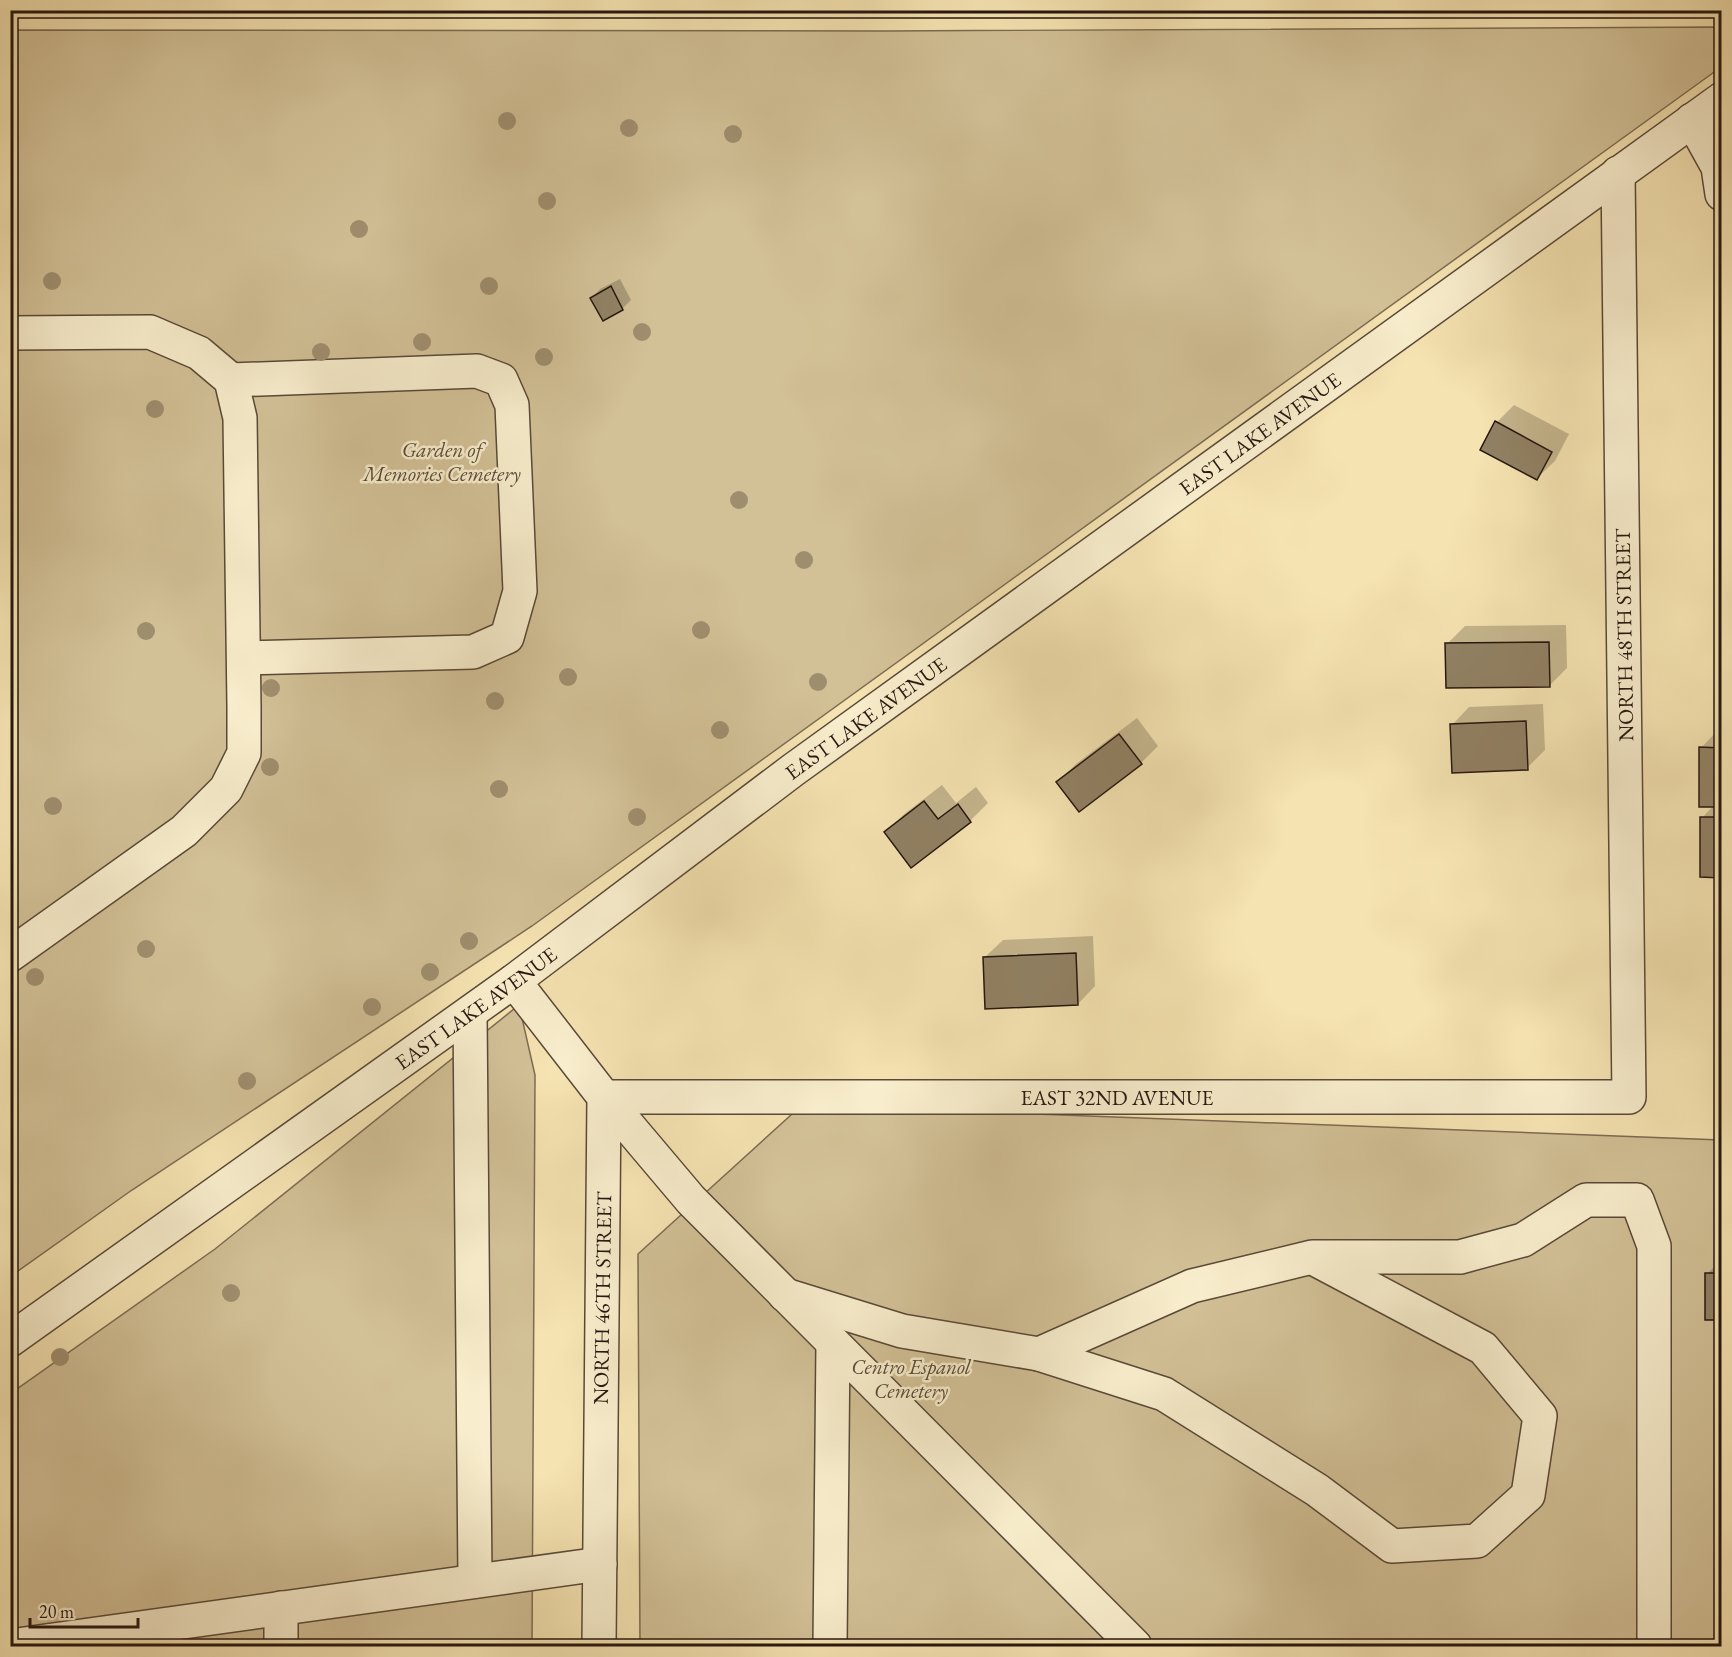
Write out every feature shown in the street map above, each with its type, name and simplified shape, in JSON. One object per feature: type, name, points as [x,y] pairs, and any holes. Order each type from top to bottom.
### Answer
[{"type":"street","name":"EAST LAKE AVENUE","points":[[10,1340],[514,981],[802,763],[1722,99]]},
{"type":"street","points":[[1692,120],[1720,180]]},
{"type":"street","name":"NORTH 48TH STREET","points":[[1618,173],[1629,1097]]},
{"type":"street","points":[[10,333],[150,332],[200,353],[231,380],[240,418],[244,658],[244,753],[226,789],[184,831],[10,955]]},
{"type":"street","points":[[231,380],[477,371],[501,380],[512,405],[520,591],[507,637],[473,652],[244,658]]},
{"type":"street","points":[[514,981],[604,1097],[691,1200],[1130,1644]]},
{"type":"street","points":[[470,1012],[475,1581]]},
{"type":"street","name":"EAST 32ND AVENUE","points":[[604,1097],[1629,1097]]},
{"type":"street","name":"NORTH 46TH STREET","points":[[599,1647],[604,1097]]},
{"type":"street","points":[[1039,1354],[1192,1286],[1312,1257],[1460,1257],[1523,1240],[1586,1200],[1637,1200],[1654,1246],[1654,1647]]},
{"type":"street","points":[[785,1295],[902,1331],[1039,1354],[1164,1394],[1317,1490],[1392,1546],[1477,1541],[1528,1495],[1540,1416],[1483,1348],[1312,1257]]},
{"type":"street","points":[[830,1647],[832,1343]]},
{"type":"street","points":[[10,1646],[600,1563]]},
{"type":"street","points":[[281,1608],[281,1647]]},
{"type":"green space","name":"Garden of Memories Cemetery","points":[[1718,27],[1721,29],[1721,67],[532,926],[132,1190],[11,1276],[11,30],[886,31]]},
{"type":"green space","points":[[519,1005],[535,1075],[532,1646],[11,1646],[10,1394],[215,1249]]},
{"type":"green space","name":"Centro Espanol Cemetery","points":[[802,1105],[1721,1140],[1721,1646],[640,1646],[638,1254]]},
{"type":"building","points":[[611,286],[623,310],[603,321],[590,298]]},
{"type":"building","points":[[1495,421],[1552,452],[1537,480],[1480,450]]},
{"type":"building","points":[[1549,642],[1550,687],[1446,688],[1445,643]]},
{"type":"building","points":[[1526,721],[1528,770],[1452,773],[1450,724]]},
{"type":"building","points":[[1119,734],[1142,764],[1079,812],[1056,782]]},
{"type":"building","points":[[1699,747],[1722,748],[1722,807],[1699,807]]},
{"type":"building","points":[[924,801],[938,819],[958,804],[971,822],[911,868],[884,832]]},
{"type":"building","points":[[1700,817],[1722,817],[1722,878],[1700,877]]},
{"type":"building","points":[[1076,953],[1078,1005],[985,1009],[983,957]]},
{"type":"building","points":[[1705,1273],[1722,1273],[1722,1320],[1705,1320]]}]
